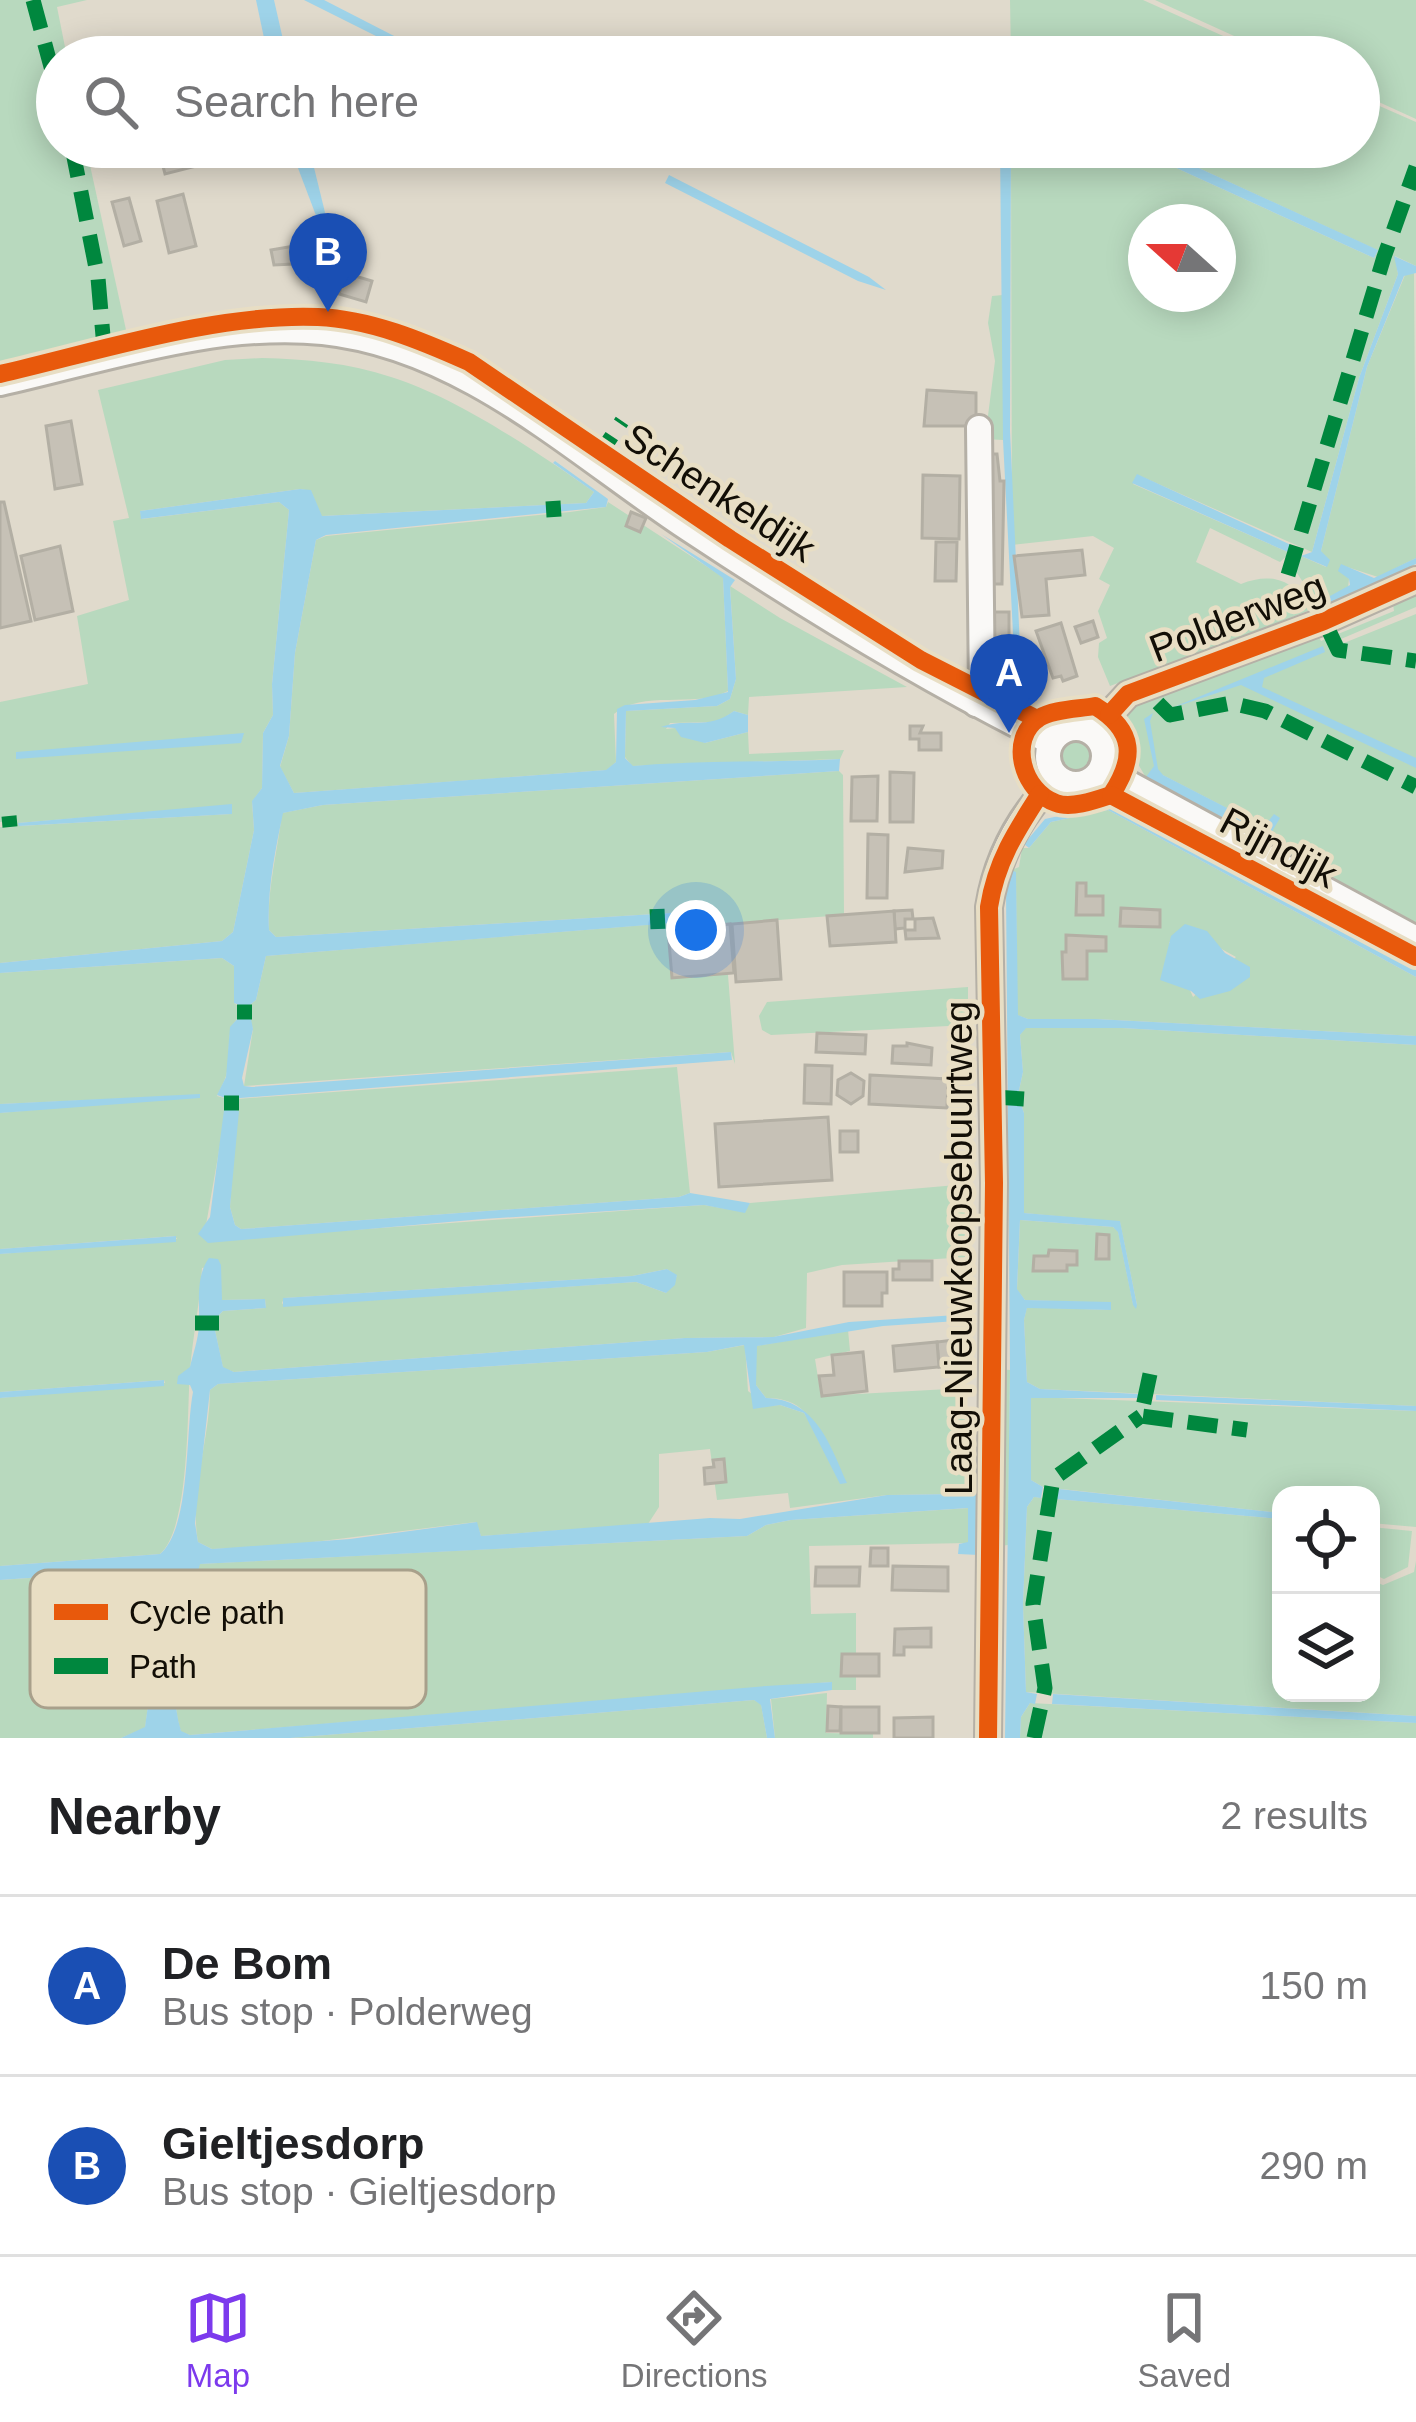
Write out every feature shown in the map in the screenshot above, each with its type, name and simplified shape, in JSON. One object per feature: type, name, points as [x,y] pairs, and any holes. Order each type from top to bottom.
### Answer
[{"type":"street","name":"Schenkeldijk","points":[[0,383],[246,332],[325,332],[421,357],[493,394],[705,540],[976,704]]},
{"type":"street","points":[[979,428],[982,692],[976,704],[1051,742]]},
{"type":"street","name":"Polderweg","points":[[1093,732],[1128,694],[1324,621],[1416,580]]},
{"type":"street","points":[[1081,727],[1093,732],[1102,743],[1102,769],[1081,784],[1058,778],[1047,754],[1051,742],[1064,730],[1081,727]]},
{"type":"street","name":"Rijndijk","points":[[1102,769],[1416,938]]},
{"type":"street","name":"Laag-Nieuwkoopsebuurtweg","points":[[988,1738],[994,1183],[989,907],[993,879],[1006,846],[1040,794],[1058,778]]},
{"type":"green space","points":[[0,0],[87,0],[57,7],[63,36],[36,36],[36,168],[91,168],[128,339],[0,368]]},
{"type":"green space","points":[[1010,0],[1143,0],[1223,36],[1011,36]]},
{"type":"green space","points":[[1155,0],[1416,0],[1416,119],[1380,103],[1380,36],[1234,36]]},
{"type":"green space","points":[[1380,106],[1416,122],[1416,266],[1395,256],[1398,274],[1359,378],[1312,552],[1138,475],[1133,484],[1290,553],[1280,562],[1210,528],[1196,562],[1241,584],[1281,581],[1297,592],[1308,611],[1110,686],[1098,657],[1099,643],[1107,638],[1098,611],[1110,585],[1099,579],[1114,548],[1093,536],[1012,545],[1011,168],[1176,168],[1374,258],[1377,250],[1199,168],[1380,168]]},
{"type":"green space","points":[[1414,273],[1416,558],[1378,577],[1341,565],[1348,588],[1322,601],[1324,607],[1295,570],[1301,556],[1326,567],[1321,551],[1367,367],[1405,275]]},
{"type":"green space","points":[[1003,295],[1003,440],[985,439],[995,361],[988,323],[992,296]]},
{"type":"green space","points":[[225,360],[311,361],[391,377],[469,412],[594,492],[586,503],[321,516],[311,491],[300,489],[140,511],[142,519],[279,502],[289,510],[273,715],[263,733],[262,788],[252,802],[254,830],[233,932],[222,941],[0,963],[0,827],[6,827],[0,822],[0,702],[88,684],[77,616],[129,600],[113,521],[129,518],[98,390]],"holes":[[[232,805],[231,814],[20,826],[18,823]]]},
{"type":"green space","points":[[608,502],[723,577],[728,691],[700,699],[639,702],[614,714],[616,762],[607,770],[294,793],[280,767],[289,736],[295,653],[316,540],[570,512],[606,507]]},
{"type":"green space","points":[[730,586],[907,687],[749,697],[748,715],[734,711],[718,722],[670,723],[666,729],[675,728],[705,743],[748,732],[749,754],[844,750],[840,759],[632,766],[625,757],[626,711],[717,706],[730,699],[736,679]]},
{"type":"green space","points":[[1416,586],[1416,607],[1341,639],[1344,643],[1416,614],[1416,929],[1263,847],[1271,831],[1151,769],[1256,835],[1253,841],[1141,783],[1145,776],[1138,764],[1132,764],[1131,739],[1118,719],[1128,705],[1315,630],[1321,641],[1394,611],[1392,597]]},
{"type":"green space","points":[[1075,737],[1088,743],[1094,756],[1088,769],[1075,775],[1062,769],[1056,756],[1062,743]]},
{"type":"green space","points":[[839,771],[843,775],[844,915],[724,924],[735,1064],[731,1052],[244,1086],[253,1029],[246,1008],[256,1000],[266,956],[682,922],[671,913],[276,937],[269,930],[269,900],[282,813],[323,805]]},
{"type":"green space","points":[[1108,810],[1416,977],[1416,1036],[1017,1015],[1016,873],[1011,870],[1019,867],[1022,848],[1029,848],[1051,822]],"holes":[[[1169,942],[1218,947],[1236,957],[1193,997]]]},
{"type":"green space","points":[[222,958],[234,966],[234,1003],[241,1015],[232,1028],[228,1068],[217,1096],[228,1099],[206,1225],[212,1240],[704,1205],[744,1212],[750,1203],[968,1184],[968,1257],[842,1265],[807,1273],[806,1328],[774,1337],[685,1338],[234,1372],[223,1368],[213,1321],[223,1311],[266,1308],[265,1299],[221,1300],[221,1265],[202,1268],[182,1495],[170,1540],[160,1554],[0,1566],[0,1398],[165,1383],[0,1392],[0,1254],[177,1239],[0,1249],[0,1113],[200,1095],[0,1104],[0,973]],"holes":[[[667,1269],[677,1276],[666,1293],[636,1282],[282,1303],[284,1298],[632,1276]]]},
{"type":"green space","points":[[968,987],[968,1025],[771,1035],[762,1030],[759,1016],[767,1002]]},
{"type":"green space","points":[[1025,1028],[1122,1028],[1416,1045],[1416,1406],[1040,1389],[1027,1382],[1027,1307],[1110,1310],[1111,1303],[1025,1300],[1017,1290],[1020,1220],[1113,1227],[1118,1231],[1133,1304],[1137,1305],[1120,1222],[1024,1213],[1024,1113],[1018,1095],[1023,1072],[1020,1035]]},
{"type":"green space","points":[[677,1067],[690,1193],[679,1197],[241,1229],[235,1225],[230,1207],[237,1099]]},
{"type":"green space","points":[[848,1330],[850,1351],[815,1359],[821,1396],[967,1388],[966,1491],[887,1495],[790,1508],[788,1493],[717,1500],[710,1449],[659,1454],[659,1507],[648,1524],[481,1536],[476,1522],[281,1546],[212,1549],[198,1542],[198,1485],[210,1390],[218,1384],[707,1352],[745,1345],[748,1391],[767,1406],[804,1413],[824,1446],[804,1411],[788,1401],[766,1398],[756,1385],[756,1346]]},
{"type":"green space","points":[[997,1369],[1010,1370],[1008,1545],[999,1546]]},
{"type":"green space","points":[[1031,1397],[1416,1411],[1416,1527],[1380,1524],[1380,1486],[1272,1486],[1272,1512],[1043,1487],[1031,1480]]},
{"type":"green space","points":[[1034,1497],[1272,1518],[1272,1702],[1380,1702],[1380,1584],[1414,1572],[1416,1561],[1416,1716],[1026,1692],[1027,1507]]},
{"type":"green space","points":[[969,1508],[968,1543],[809,1546],[811,1614],[856,1613],[856,1690],[832,1690],[831,1682],[190,1735],[181,1732],[177,1708],[426,1708],[426,1570],[197,1570],[199,1564],[747,1536],[766,1525]]},
{"type":"green space","points":[[1380,1528],[1412,1531],[1408,1567],[1380,1577]]},
{"type":"green space","points":[[30,1578],[30,1708],[148,1708],[145,1728],[121,1738],[0,1738],[0,1580]]},
{"type":"green space","points":[[827,1693],[826,1733],[873,1734],[873,1738],[775,1738],[771,1699]]},
{"type":"green space","points":[[754,1700],[761,1704],[767,1738],[290,1738]]},
{"type":"green space","points":[[1030,1703],[1416,1723],[1416,1738],[1020,1738],[1021,1717]]},
{"type":"water","points":[[256,0],[274,0],[282,36],[264,36]]},
{"type":"water","points":[[304,0],[324,0],[394,36],[376,36]]},
{"type":"water","points":[[298,168],[314,168],[331,237],[323,234]]},
{"type":"water","points":[[1000,168],[1011,168],[1010,431],[1022,691],[1016,691],[1003,440]]},
{"type":"water","points":[[1176,168],[1199,168],[1378,250],[1374,258]]},
{"type":"water","points":[[669,175],[886,290],[858,281],[665,183]]},
{"type":"water","points":[[1394,256],[1416,266],[1416,273],[1404,276],[1367,367],[1321,551],[1330,560],[1327,567],[1301,556],[1312,552],[1359,378],[1398,274]]},
{"type":"water","points":[[555,461],[608,499],[606,507],[326,535],[316,540],[295,653],[289,736],[280,766],[294,793],[606,770],[616,762],[617,709],[728,692],[723,578],[661,534],[735,580],[730,587],[736,679],[730,699],[717,706],[626,711],[625,758],[633,766],[840,759],[839,771],[323,805],[283,813],[270,886],[269,930],[276,937],[671,913],[685,922],[266,956],[256,1000],[246,1008],[234,1003],[234,966],[222,958],[0,973],[0,963],[222,941],[233,932],[254,830],[252,801],[262,788],[263,733],[273,715],[289,510],[279,502],[141,519],[140,511],[300,489],[311,490],[322,516],[586,503],[594,492]]},
{"type":"water","points":[[1137,474],[1291,545],[1290,553],[1132,483]]},
{"type":"water","points":[[1416,558],[1416,564],[1324,607],[1321,601],[1350,585],[1338,571],[1341,564],[1374,578]]},
{"type":"water","points":[[1323,646],[1325,652],[1264,678],[1262,687],[1416,758],[1416,768],[1241,685],[1169,709]]},
{"type":"water","points":[[734,711],[748,715],[748,732],[705,743],[681,737],[675,728],[661,727],[715,721]]},
{"type":"water","points":[[1153,713],[1150,721],[1158,769],[1264,827],[1274,814],[1280,818],[1263,847],[1253,841],[1255,835],[1146,777],[1154,766],[1144,719]]},
{"type":"water","points":[[244,733],[241,743],[16,759],[16,752]]},
{"type":"water","points":[[232,804],[232,814],[18,823]]},
{"type":"water","points":[[1109,805],[1416,968],[1416,977],[1108,810],[1051,822],[1029,848],[1024,844],[1045,819]]},
{"type":"water","points":[[1011,870],[1016,872],[1018,1015],[1416,1036],[1416,1045],[1122,1028],[1026,1028],[1020,1035],[1024,1213],[1120,1221],[1137,1305],[1136,1309],[1113,1227],[1020,1220],[1017,1289],[1025,1300],[1111,1302],[1111,1310],[1027,1308],[1027,1382],[1040,1389],[1139,1394],[1138,1398],[1031,1398],[1031,1480],[1043,1487],[1041,1498],[1034,1497],[1027,1507],[1023,1604],[1026,1692],[1037,1694],[1035,1704],[1030,1703],[1021,1717],[1020,1738],[1005,1738],[1010,1370],[1006,888]]},
{"type":"water","points":[[1185,924],[1207,931],[1225,953],[1250,967],[1250,977],[1230,991],[1200,999],[1160,980],[1171,936]]},
{"type":"water","points":[[241,1015],[251,1019],[253,1029],[242,1078],[244,1086],[252,1087],[731,1052],[732,1060],[228,1099],[217,1095],[226,1077],[230,1027]]},
{"type":"water","points":[[200,1094],[200,1098],[0,1113],[0,1104]]},
{"type":"water","points":[[224,1110],[239,1111],[230,1207],[241,1229],[690,1193],[750,1203],[745,1213],[704,1205],[208,1243],[198,1234],[210,1217]]},
{"type":"water","points":[[176,1236],[176,1242],[0,1254],[0,1249]]},
{"type":"water","points":[[209,1258],[218,1259],[221,1265],[222,1300],[265,1299],[266,1308],[223,1311],[213,1321],[223,1367],[234,1372],[685,1338],[773,1337],[849,1322],[972,1314],[972,1320],[883,1326],[757,1346],[756,1385],[766,1398],[783,1400],[809,1415],[834,1453],[847,1483],[840,1484],[804,1413],[780,1405],[753,1409],[744,1345],[707,1352],[218,1384],[210,1390],[195,1523],[198,1542],[212,1549],[350,1539],[477,1522],[481,1536],[740,1519],[887,1495],[957,1494],[966,1490],[968,1477],[980,1477],[979,1555],[958,1554],[959,1544],[968,1542],[968,1508],[791,1520],[766,1525],[747,1536],[200,1564],[198,1570],[30,1570],[30,1578],[0,1580],[0,1566],[160,1554],[170,1541],[182,1502],[193,1392],[190,1385],[177,1384],[178,1376],[190,1367]]},
{"type":"water","points":[[667,1269],[677,1275],[666,1293],[636,1282],[283,1307],[283,1298],[632,1276]]},
{"type":"water","points":[[164,1380],[164,1386],[0,1398],[0,1392]]},
{"type":"water","points":[[1156,1395],[1416,1406],[1416,1411],[1156,1400]]},
{"type":"water","points":[[1059,1489],[1272,1512],[1272,1518],[1056,1499]]},
{"type":"water","points":[[832,1682],[832,1690],[770,1699],[775,1738],[767,1738],[761,1705],[754,1700],[290,1738],[121,1738],[145,1727],[148,1708],[177,1708],[181,1731],[190,1735]]},
{"type":"water","points":[[1053,1694],[1416,1716],[1416,1723],[1052,1704]]},
{"type":"building","points":[[183,194],[196,246],[169,253],[157,201]]},
{"type":"building","points":[[129,198],[141,241],[124,246],[112,202]]},
{"type":"building","points":[[294,246],[293,264],[274,265],[271,250]]},
{"type":"building","points":[[345,273],[372,281],[366,302],[339,294]]},
{"type":"building","points":[[927,390],[976,393],[976,426],[924,426]]},
{"type":"building","points":[[71,421],[82,484],[55,489],[46,426]]},
{"type":"building","points":[[985,454],[997,454],[1000,481],[1004,481],[1002,584],[986,584]]},
{"type":"building","points":[[923,475],[960,476],[959,539],[922,538]]},
{"type":"building","points":[[0,502],[4,502],[31,621],[0,628]]},
{"type":"building","points":[[631,512],[646,518],[640,532],[626,526]]},
{"type":"building","points":[[936,542],[957,542],[956,581],[935,581]]},
{"type":"building","points":[[60,546],[73,611],[35,620],[21,556]]},
{"type":"building","points":[[1082,550],[1085,575],[1046,579],[1049,615],[1022,617],[1014,556]]},
{"type":"building","points":[[986,612],[1009,612],[1009,672],[987,672]]},
{"type":"building","points":[[1093,621],[1098,637],[1081,643],[1075,627]]},
{"type":"building","points":[[1061,623],[1077,676],[1063,681],[1061,676],[1053,678],[1036,631]]},
{"type":"building","points":[[910,726],[923,726],[920,733],[941,733],[941,750],[919,750],[919,739],[910,739]]},
{"type":"building","points":[[890,772],[914,773],[913,822],[890,822]]},
{"type":"building","points":[[878,776],[877,821],[851,821],[852,777]]},
{"type":"building","points":[[868,834],[888,835],[887,898],[867,898]]},
{"type":"building","points":[[908,848],[943,851],[942,868],[905,872]]},
{"type":"building","points":[[1077,883],[1086,883],[1086,896],[1103,896],[1103,915],[1076,915]]},
{"type":"building","points":[[1121,908],[1160,910],[1160,927],[1120,926]]},
{"type":"building","points":[[912,910],[913,919],[905,919],[905,928],[895,929],[894,911]]},
{"type":"building","points":[[894,911],[896,942],[830,946],[827,916]]},
{"type":"building","points":[[933,918],[939,938],[906,939],[905,930],[915,930],[915,919]]},
{"type":"building","points":[[777,920],[781,979],[736,982],[732,924]]},
{"type":"building","points":[[730,924],[734,973],[672,978],[668,930]]},
{"type":"building","points":[[1066,935],[1106,937],[1106,951],[1087,951],[1087,979],[1063,979]]},
{"type":"building","points":[[817,1033],[866,1035],[865,1054],[816,1052]]},
{"type":"building","points":[[907,1043],[932,1048],[931,1065],[892,1063],[893,1046]]},
{"type":"building","points":[[805,1065],[832,1066],[831,1104],[804,1103]]},
{"type":"building","points":[[851,1073],[864,1081],[863,1096],[851,1104],[837,1095],[838,1080]]},
{"type":"building","points":[[870,1075],[948,1079],[947,1108],[869,1104]]},
{"type":"building","points":[[828,1117],[832,1180],[719,1187],[715,1124]]},
{"type":"building","points":[[840,1131],[858,1131],[858,1152],[840,1152]]},
{"type":"building","points":[[1097,1234],[1109,1235],[1109,1259],[1096,1259]]},
{"type":"building","points":[[1049,1250],[1077,1251],[1077,1265],[1067,1265],[1067,1271],[1033,1271],[1034,1256],[1048,1256]]},
{"type":"building","points":[[899,1261],[932,1261],[932,1280],[893,1280]]},
{"type":"building","points":[[844,1272],[887,1272],[882,1306],[844,1306]]},
{"type":"building","points":[[954,1340],[956,1365],[939,1367],[937,1342]]},
{"type":"building","points":[[937,1342],[939,1367],[895,1371],[893,1346]]},
{"type":"building","points":[[863,1352],[867,1391],[822,1396],[819,1376],[834,1375],[832,1355]]},
{"type":"building","points":[[724,1459],[726,1482],[705,1484],[704,1468],[714,1467],[713,1460]]},
{"type":"building","points":[[871,1548],[888,1548],[888,1566],[870,1566]]},
{"type":"building","points":[[893,1566],[948,1567],[948,1591],[892,1590]]},
{"type":"building","points":[[816,1567],[860,1567],[859,1586],[815,1586]]},
{"type":"building","points":[[931,1628],[931,1647],[904,1647],[904,1655],[894,1655],[895,1629]]},
{"type":"building","points":[[842,1654],[879,1654],[879,1676],[841,1676]]},
{"type":"building","points":[[828,1706],[841,1707],[840,1731],[827,1731]]},
{"type":"building","points":[[841,1707],[879,1707],[879,1733],[841,1733]]},
{"type":"building","points":[[933,1717],[933,1738],[894,1738],[894,1718]]},
{"type":"marked path","points":[[33,0],[43,36]]},
{"type":"marked path","points":[[1288,575],[1416,167]]},
{"type":"marked path","points":[[76,168],[98,278],[105,359]]},
{"type":"marked path","points":[[595,461],[622,421]]},
{"type":"marked path","points":[[553,501],[554,517]]},
{"type":"marked path","points":[[1329,631],[1338,650],[1416,661]]},
{"type":"marked path","points":[[1158,703],[1170,715],[1231,703],[1265,711],[1416,787]]},
{"type":"marked path","points":[[9,816],[10,827]]},
{"type":"marked path","points":[[657,909],[658,929]]},
{"type":"marked path","points":[[237,1012],[252,1012]]},
{"type":"marked path","points":[[994,1097],[1025,1099]]},
{"type":"marked path","points":[[224,1103],[239,1103]]},
{"type":"marked path","points":[[195,1323],[219,1323]]},
{"type":"marked path","points":[[1150,1374],[1141,1416],[1247,1430]]},
{"type":"marked path","points":[[1034,1738],[1045,1688],[1033,1604],[1053,1479],[1141,1416]]},
{"type":"cycle path","points":[[0,374],[158,335],[239,321],[318,317],[395,332],[469,362],[730,539],[921,660],[1037,719]]},
{"type":"cycle path","points":[[1109,715],[1128,694],[1324,621],[1416,580]]},
{"type":"cycle path","points":[[1095,706],[1124,736],[1124,769],[1111,795],[1076,804],[1056,803],[1044,797],[1028,777],[1023,764],[1024,739],[1029,727],[1045,715],[1095,706]]},
{"type":"cycle path","points":[[988,1738],[994,1183],[989,907],[1002,861],[1040,794]]},
{"type":"cycle path","points":[[1111,795],[1416,957]]},
{"type":"place","name":"Gieltjesdorp","points":[[328,312]]},
{"type":"place","name":"De Bom","points":[[1009,733]]}]
